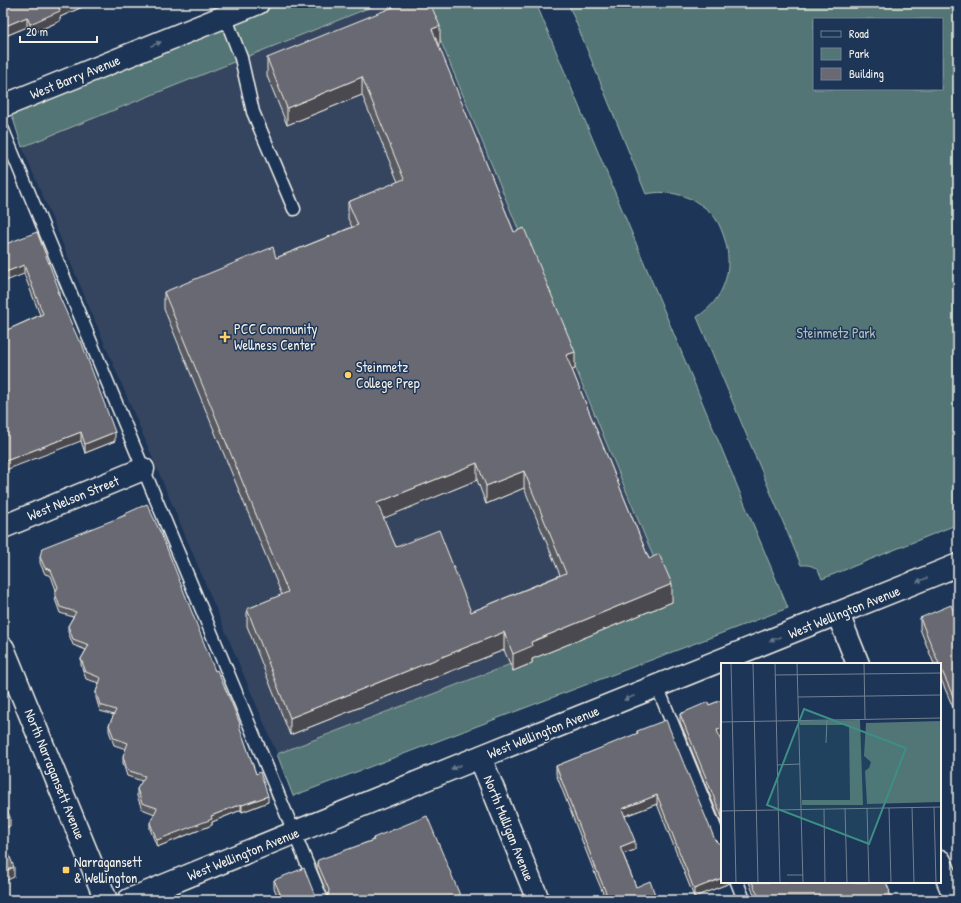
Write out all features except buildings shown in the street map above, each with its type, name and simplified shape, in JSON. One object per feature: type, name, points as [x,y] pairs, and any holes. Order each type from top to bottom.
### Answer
[{"type":"street","name":"West Barry Avenue","points":[[3,106],[258,3]]},
{"type":"street","name":"West Nelson Street","points":[[3,527],[143,469]]},
{"type":"street","name":"West Wellington Avenue","points":[[129,900],[958,565]]},
{"type":"street","points":[[838,614],[858,663]]},
{"type":"street","name":"North Narragansett Avenue","points":[[3,648],[106,900]]},
{"type":"street","name":"North Mulligan Avenue","points":[[480,757],[538,900]]},
{"type":"street","points":[[941,864],[956,900]]},
{"type":"lane","points":[[225,16],[241,58],[253,112],[294,209]]},
{"type":"lane","points":[[3,130],[322,900]]},
{"type":"lane","points":[[657,686],[721,843]]},
{"type":"lane","points":[[737,883],[744,900]]},
{"type":"shaded area","name":"Steinmetz College Prep","points":[[381,3],[425,3],[672,602],[277,754],[22,147]]},
{"type":"green space","points":[[281,3],[381,3],[22,147],[11,112]]},
{"type":"green space","points":[[425,3],[536,3],[788,608],[293,796],[277,754],[672,602]]},
{"type":"green space","name":"Steinmetz Park","points":[[568,3],[958,3],[958,524],[822,579],[817,569],[809,565],[801,565],[697,317],[708,309],[715,301],[725,283],[728,259],[726,242],[721,228],[711,213],[697,202],[672,193],[646,194]]},
{"type":"place","name":"PCC Community Wellness Center","points":[[225,337]]},
{"type":"place","name":"Steinmetz College Prep","points":[[348,375]]},
{"type":"place","name":"Narragansett & Wellington","points":[[66,870]]}]
